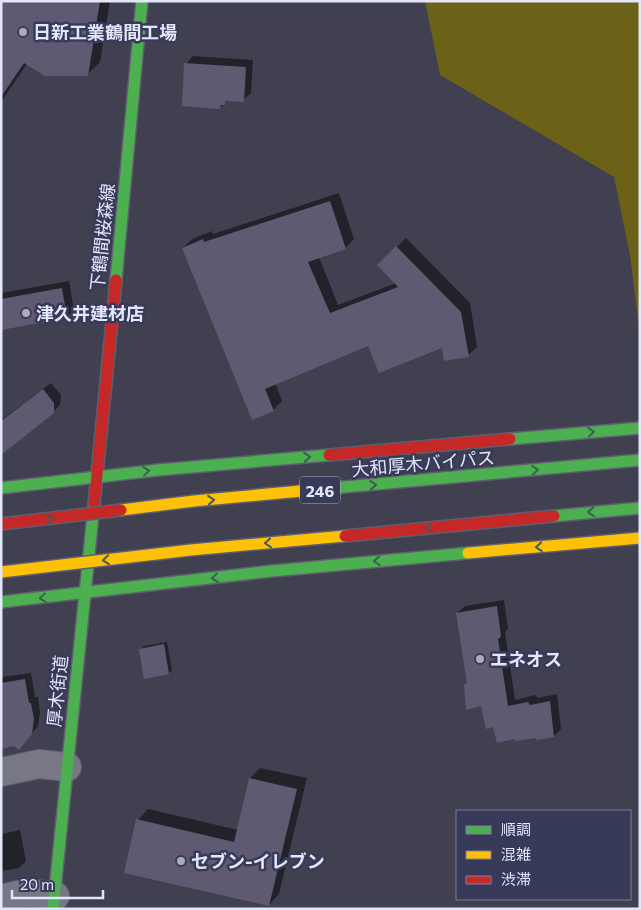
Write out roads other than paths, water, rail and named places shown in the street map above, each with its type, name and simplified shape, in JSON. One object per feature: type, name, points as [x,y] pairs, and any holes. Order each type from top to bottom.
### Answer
[{"type":"main road","name":"下鶴間桜森線","points":[[97,477],[142,1]]},
{"type":"main road","name":"246","points":[[1,488],[158,470],[640,428]]},
{"type":"main road","name":"大和厚木バイパス","points":[[1,524],[194,501],[640,460]]},
{"type":"main road","name":"厚木街道","points":[[54,902],[97,477]]},
{"type":"main road","points":[[1,572],[201,549],[640,508]]},
{"type":"main road","points":[[1,602],[272,571],[640,538]]},
{"type":"street","points":[[1,772],[39,764],[68,767]]},
{"type":"street","points":[[1,898],[26,893],[54,902]]},
{"type":"place","name":"日新工業鶴間工場","points":[[23,32]]},
{"type":"place","name":"津久井建材店","points":[[26,313]]},
{"type":"place","name":"エネオス","points":[[480,659]]},
{"type":"place","name":"セブン-イレブン","points":[[181,861]]}]
